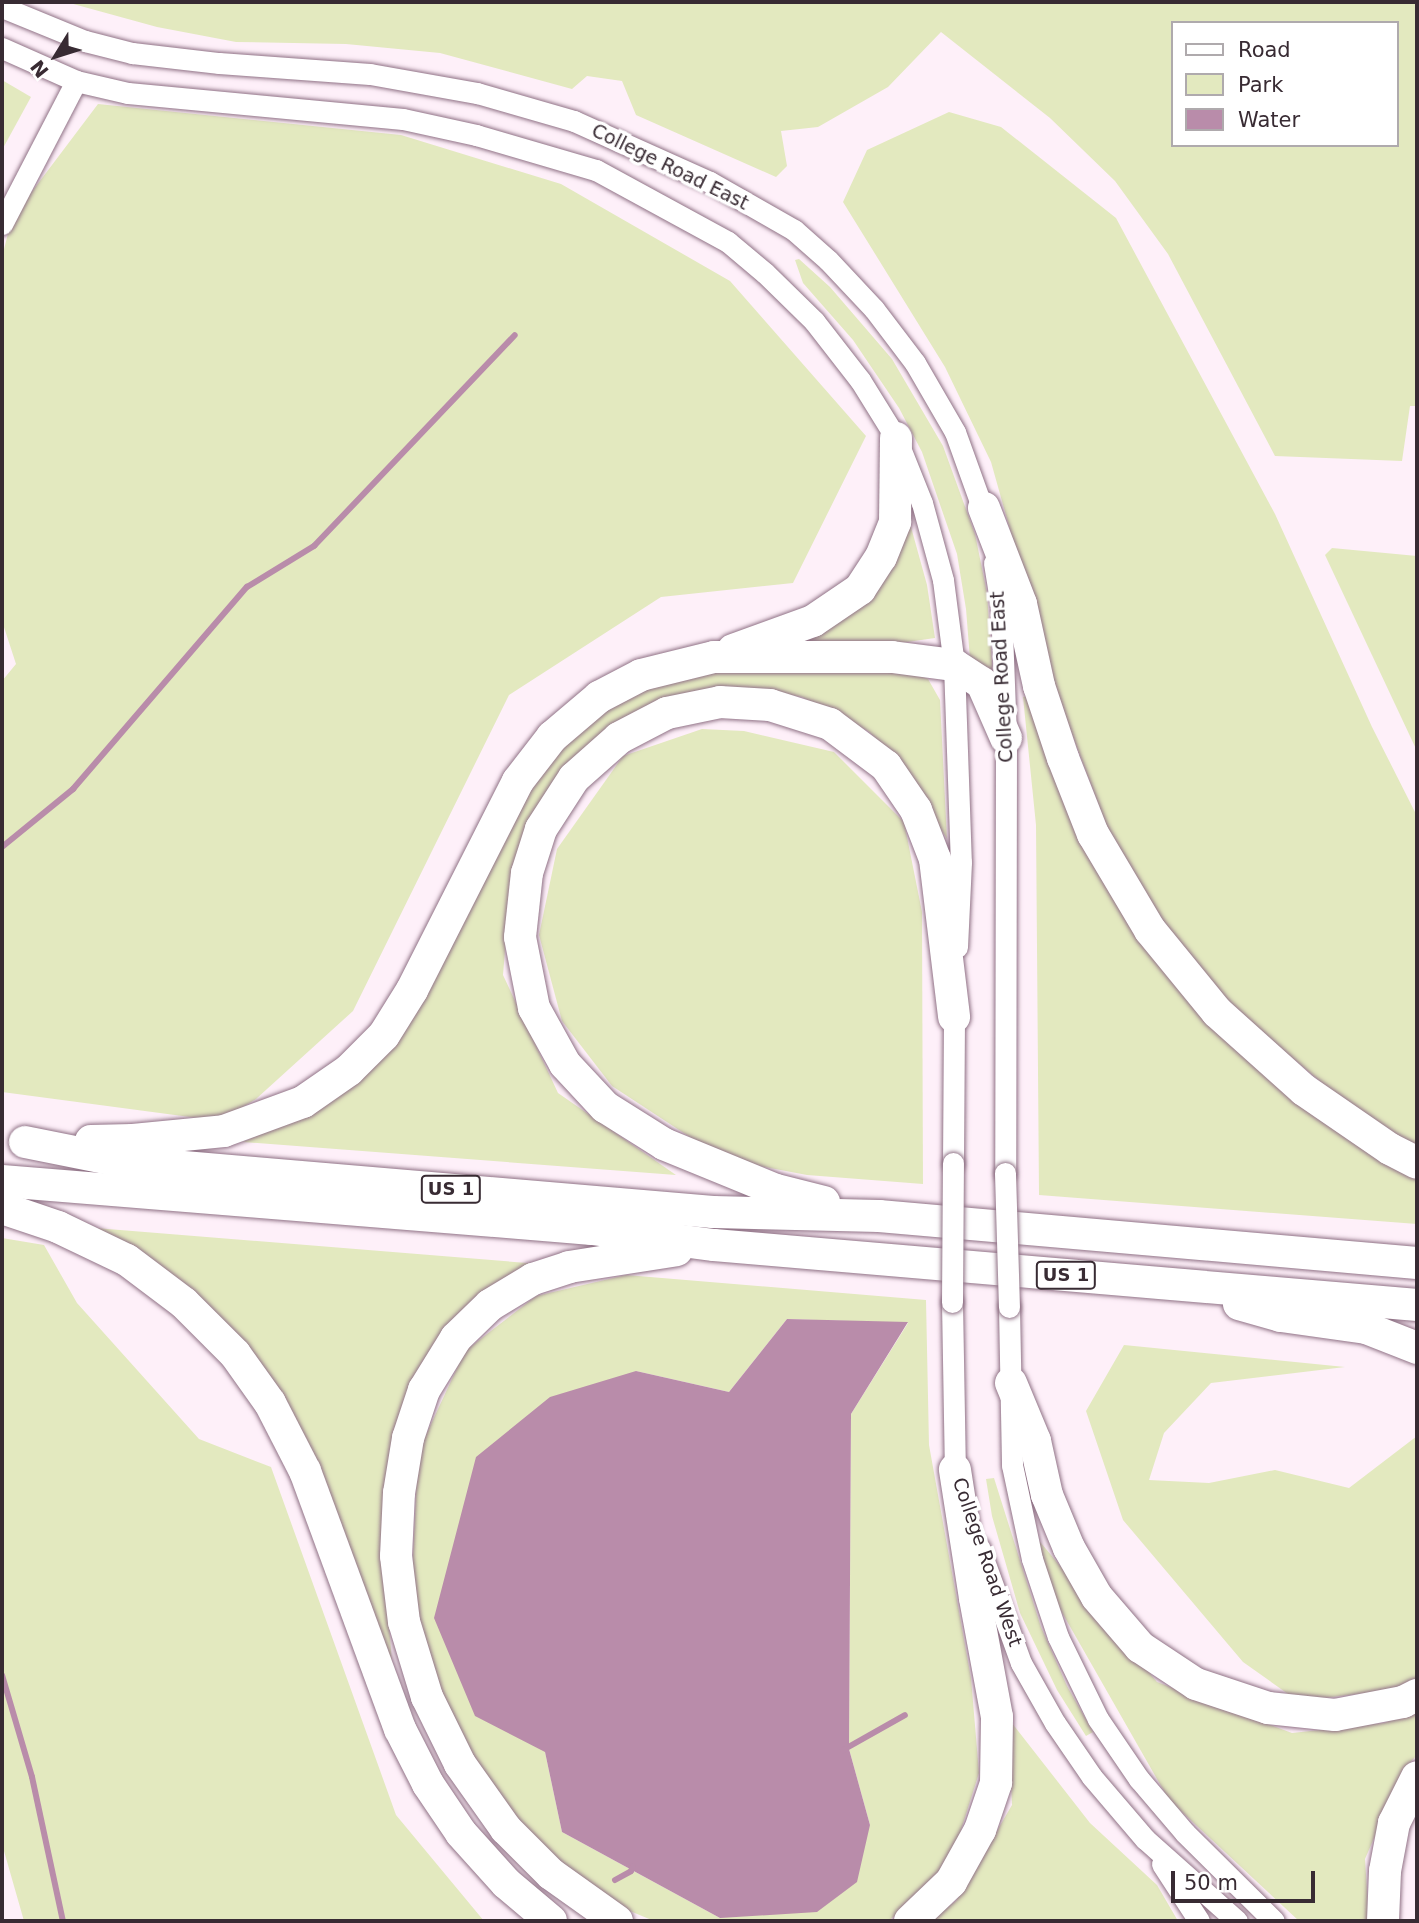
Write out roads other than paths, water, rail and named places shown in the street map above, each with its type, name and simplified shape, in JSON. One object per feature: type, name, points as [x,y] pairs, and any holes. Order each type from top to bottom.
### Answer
[{"type":"highway","points":[[13,1141],[133,1140],[225,1131],[303,1102],[349,1070],[384,1035],[412,990],[518,781],[552,737],[599,697],[641,675],[714,657],[813,621],[860,589],[881,557],[895,522],[896,438]]},
{"type":"highway","points":[[984,508],[1021,604],[1039,686],[1063,758],[1093,834],[1150,930],[1217,1012],[1304,1090],[1390,1149],[1417,1163]]},
{"type":"highway","points":[[714,657],[892,657],[954,665],[982,683],[1006,738]]},
{"type":"highway","points":[[879,1216],[776,1190],[664,1144],[605,1107],[565,1063],[534,1008],[520,937],[527,873],[541,830],[574,778],[619,738],[667,713],[720,702],[771,705],[830,724],[886,766],[916,810],[935,859],[954,1017]]},
{"type":"highway","name":"US 1","points":[[13,1141],[152,1164],[713,1212],[879,1216],[1417,1263]]},
{"type":"highway","name":"US 1","points":[[2,1181],[593,1229],[714,1245],[1417,1305]]},
{"type":"highway","points":[[2,1208],[58,1227],[127,1260],[184,1303],[235,1354],[270,1403],[305,1471],[400,1729],[428,1784],[461,1833],[506,1883],[551,1921]]},
{"type":"highway","points":[[617,1921],[551,1874],[506,1829],[460,1764],[427,1698],[404,1622],[396,1556],[399,1493],[408,1438],[424,1391],[456,1338],[490,1305],[533,1279],[569,1267],[714,1245]]},
{"type":"highway","points":[[1163,1283],[1281,1316],[1366,1328],[1417,1348]]},
{"type":"highway","points":[[1011,1383],[1035,1441],[1046,1495],[1069,1548],[1097,1597],[1140,1647],[1196,1684],[1268,1708],[1335,1715],[1403,1702],[1417,1695]]},
{"type":"highway","points":[[910,1921],[951,1882],[980,1830],[996,1783],[998,1717],[975,1598],[956,1470]]},
{"type":"highway","points":[[1383,1921],[1385,1871],[1394,1823],[1417,1777]]},
{"type":"street","name":"College Road East","points":[[2,6],[85,41],[132,53],[219,64],[370,74],[477,93],[574,121],[710,182],[794,230],[828,260],[874,309],[915,363],[956,432],[984,508],[1001,606],[1006,738],[1005,1173],[1011,1383]]},
{"type":"street","name":"College Road East","points":[[2,48],[76,81],[128,93],[403,119],[476,135],[596,170],[727,242],[765,273],[829,340],[860,380],[896,438],[922,503],[943,580],[954,665],[961,862],[954,1017],[953,1163]]},
{"type":"street","points":[[2,224],[76,81]]},
{"type":"street","name":"College Road West","points":[[953,1163],[952,1302],[956,1470],[993,1591],[1021,1662],[1055,1723],[1084,1766],[1145,1839],[1237,1921]]},
{"type":"street","points":[[1011,1383],[1012,1465],[1021,1518],[1044,1596],[1075,1676],[1098,1719],[1139,1779],[1185,1833],[1273,1921]]},
{"type":"street","points":[[1145,1839],[1199,1921]]},
{"type":"water","points":[[787,1319],[908,1322],[851,1414],[849,1749],[870,1825],[857,1882],[817,1912],[720,1918],[562,1832],[545,1752],[475,1716],[434,1618],[476,1457],[550,1397],[636,1371],[729,1392]]},
{"type":"waterway","points":[[2,847],[73,789],[247,587],[314,546],[515,335]]},
{"type":"waterway","points":[[2,1675],[32,1777],[63,1921]]},
{"type":"waterway","points":[[843,1750],[905,1715]]},
{"type":"waterway","points":[[615,1880],[631,1871],[633,1866]]}]
